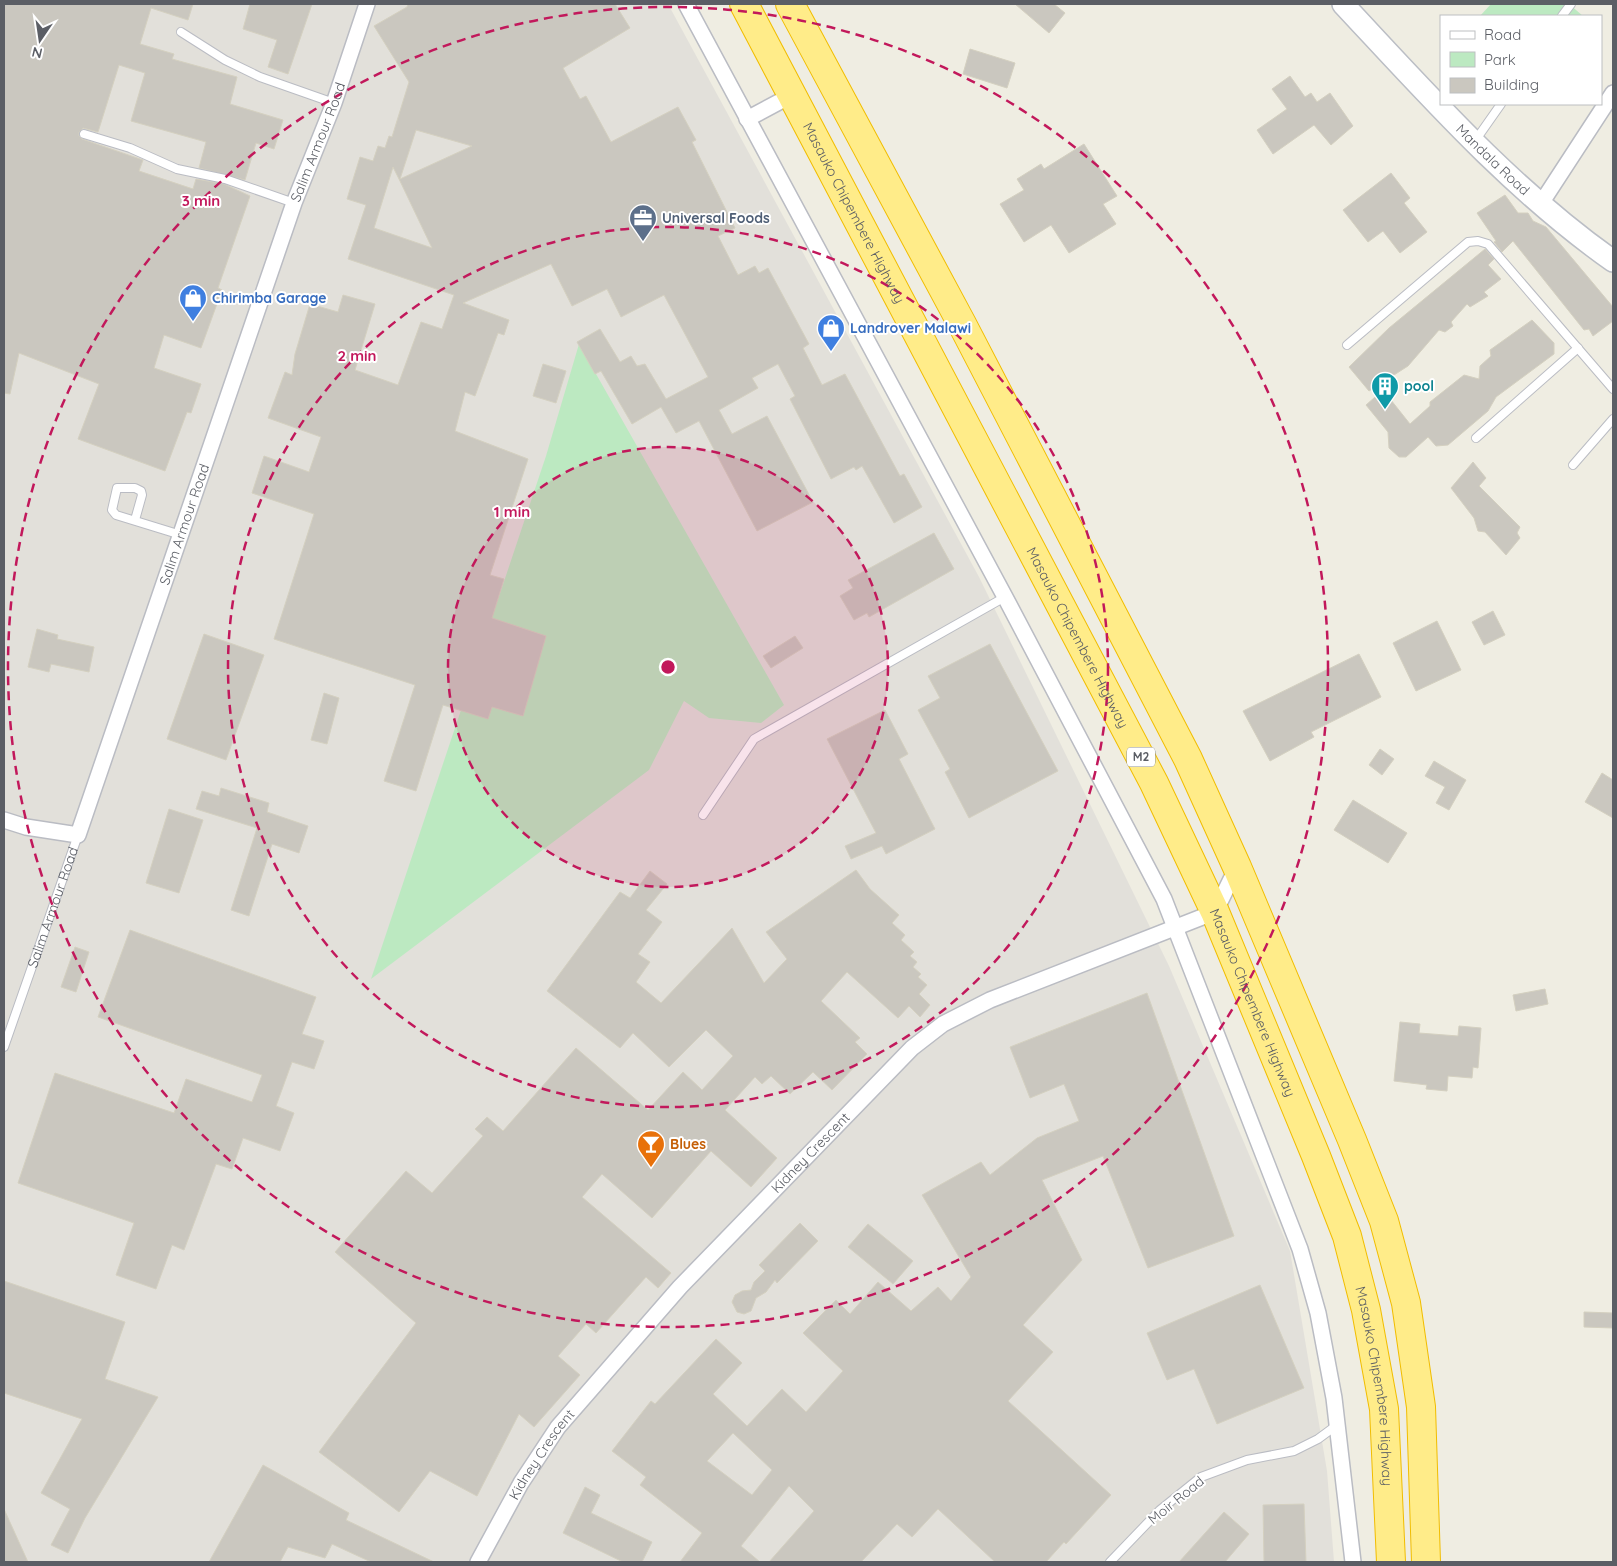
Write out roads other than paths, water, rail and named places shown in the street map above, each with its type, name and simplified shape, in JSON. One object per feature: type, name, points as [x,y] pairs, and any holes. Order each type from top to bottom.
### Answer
[{"type":"highway","name":"Masauko Chipembere Highway","points":[[744,4],[1154,783],[1214,912],[1316,1156],[1346,1236],[1366,1310],[1384,1409],[1391,1562]]},
{"type":"highway","points":[[790,4],[962,324],[1184,750],[1237,867],[1356,1149],[1384,1222],[1406,1303],[1420,1407],[1426,1562]]},
{"type":"street","name":"Salim Armour Road","points":[[78,835],[294,204],[334,103],[366,4]]},
{"type":"street","points":[[686,4],[1006,597],[1164,899],[1300,1249],[1318,1313],[1337,1425],[1353,1562]]},
{"type":"street","name":"Mandala Road","points":[[1343,4],[1474,143],[1540,205],[1613,261]]},
{"type":"street","points":[[1540,205],[1613,93]]},
{"type":"street","points":[[748,119],[792,95]]},
{"type":"street","points":[[4,820],[26,827],[78,835]]},
{"type":"street","points":[[1214,912],[1237,867]]},
{"type":"street","name":"Kidney Crescent","points":[[478,1562],[521,1483],[558,1427],[680,1287],[912,1048],[943,1024],[990,1000],[1214,912]]},
{"type":"lane","points":[[1563,15],[1571,4]]},
{"type":"lane","points":[[181,32],[225,60],[260,77],[334,103]]},
{"type":"lane","points":[[1474,143],[1500,105]]},
{"type":"lane","points":[[84,134],[130,148],[177,169],[225,179],[294,204]]},
{"type":"lane","points":[[1346,345],[1468,242],[1478,241],[1488,244],[1613,389]]},
{"type":"lane","points":[[1476,438],[1578,348]]},
{"type":"lane","points":[[1573,465],[1613,419]]},
{"type":"lane","points":[[135,520],[142,495],[141,491],[135,488],[117,488],[112,510],[116,515],[181,535]]},
{"type":"lane","points":[[703,815],[754,739],[1006,597]]},
{"type":"lane","name":"Salim Armour Road","points":[[4,1047],[78,835]]},
{"type":"lane","name":"Moir Road","points":[[1110,1562],[1160,1510],[1201,1477],[1247,1460],[1294,1451],[1318,1439],[1337,1425]]},
{"type":"place","name":"Universal Foods","points":[[643,242]]},
{"type":"place","name":"Chirimba Garage","points":[[193,322]]},
{"type":"place","name":"Landrover Malawi","points":[[831,352]]},
{"type":"place","name":"pool","points":[[1385,410]]},
{"type":"place","name":"Blues","points":[[651,1168]]}]
